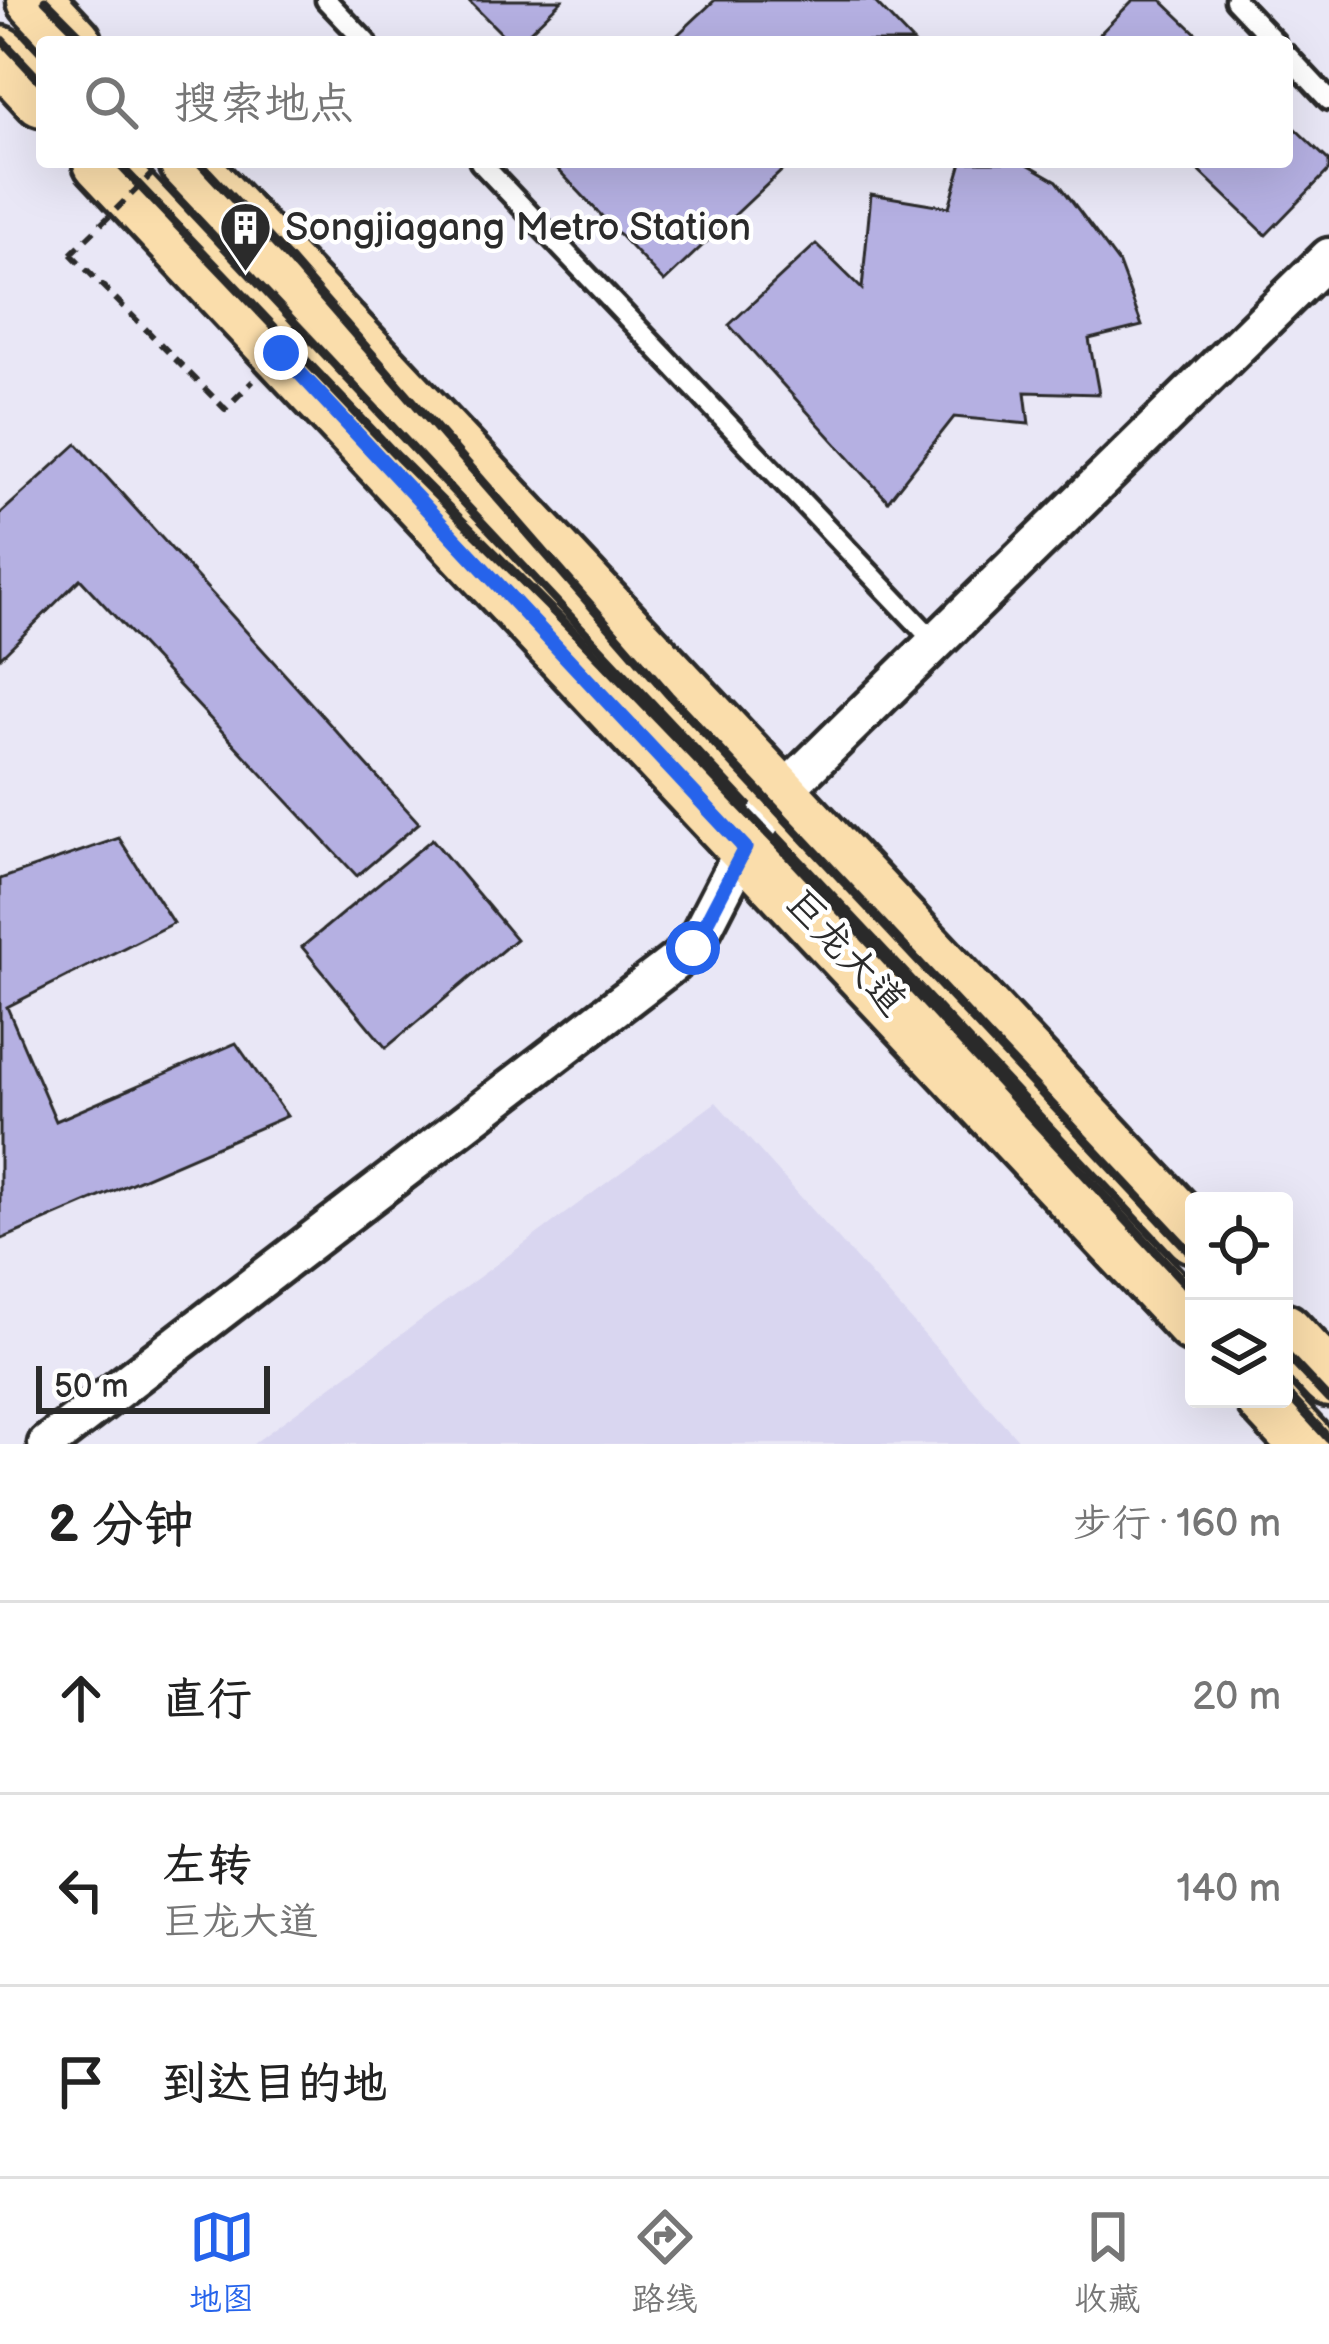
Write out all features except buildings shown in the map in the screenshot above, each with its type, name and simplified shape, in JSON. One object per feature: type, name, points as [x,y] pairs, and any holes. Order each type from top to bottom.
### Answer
[{"type":"main road","points":[[34,0],[68,36]]},
{"type":"main road","points":[[0,54],[36,93]]},
{"type":"main road","name":"巨龙大道","points":[[107,168],[1185,1315]]},
{"type":"main road","name":"巨龙大道","points":[[193,168],[1185,1225]]},
{"type":"main road","points":[[1293,1340],[1329,1378]]},
{"type":"main road","points":[[1272,1408],[1306,1444]]},
{"type":"street","points":[[47,1444],[693,948],[745,848],[780,795],[1329,257]]},
{"type":"lane","points":[[326,0],[360,36]]},
{"type":"lane","points":[[1235,0],[1268,36]]},
{"type":"lane","points":[[1293,61],[1329,100]]},
{"type":"lane","points":[[486,168],[935,643]]},
{"type":"path","points":[[158,168],[70,254],[225,409]]},
{"type":"shaded area","points":[[716,1102],[1022,1444],[253,1444]]},
{"type":"railway","points":[[45,0],[81,36]]},
{"type":"railway","points":[[0,38],[36,77]]},
{"type":"railway","points":[[123,168],[792,859],[1185,1283]]},
{"type":"railway","points":[[205,168],[669,695],[1185,1246]]},
{"type":"railway","points":[[1293,1362],[1329,1400]]},
{"type":"railway","points":[[1293,1400],[1329,1439]]},
{"type":"place","name":"Songjiagang Metro Station","points":[[246,274]]},
{"type":"route","points":[[281,353],[745,848],[693,948]]}]
